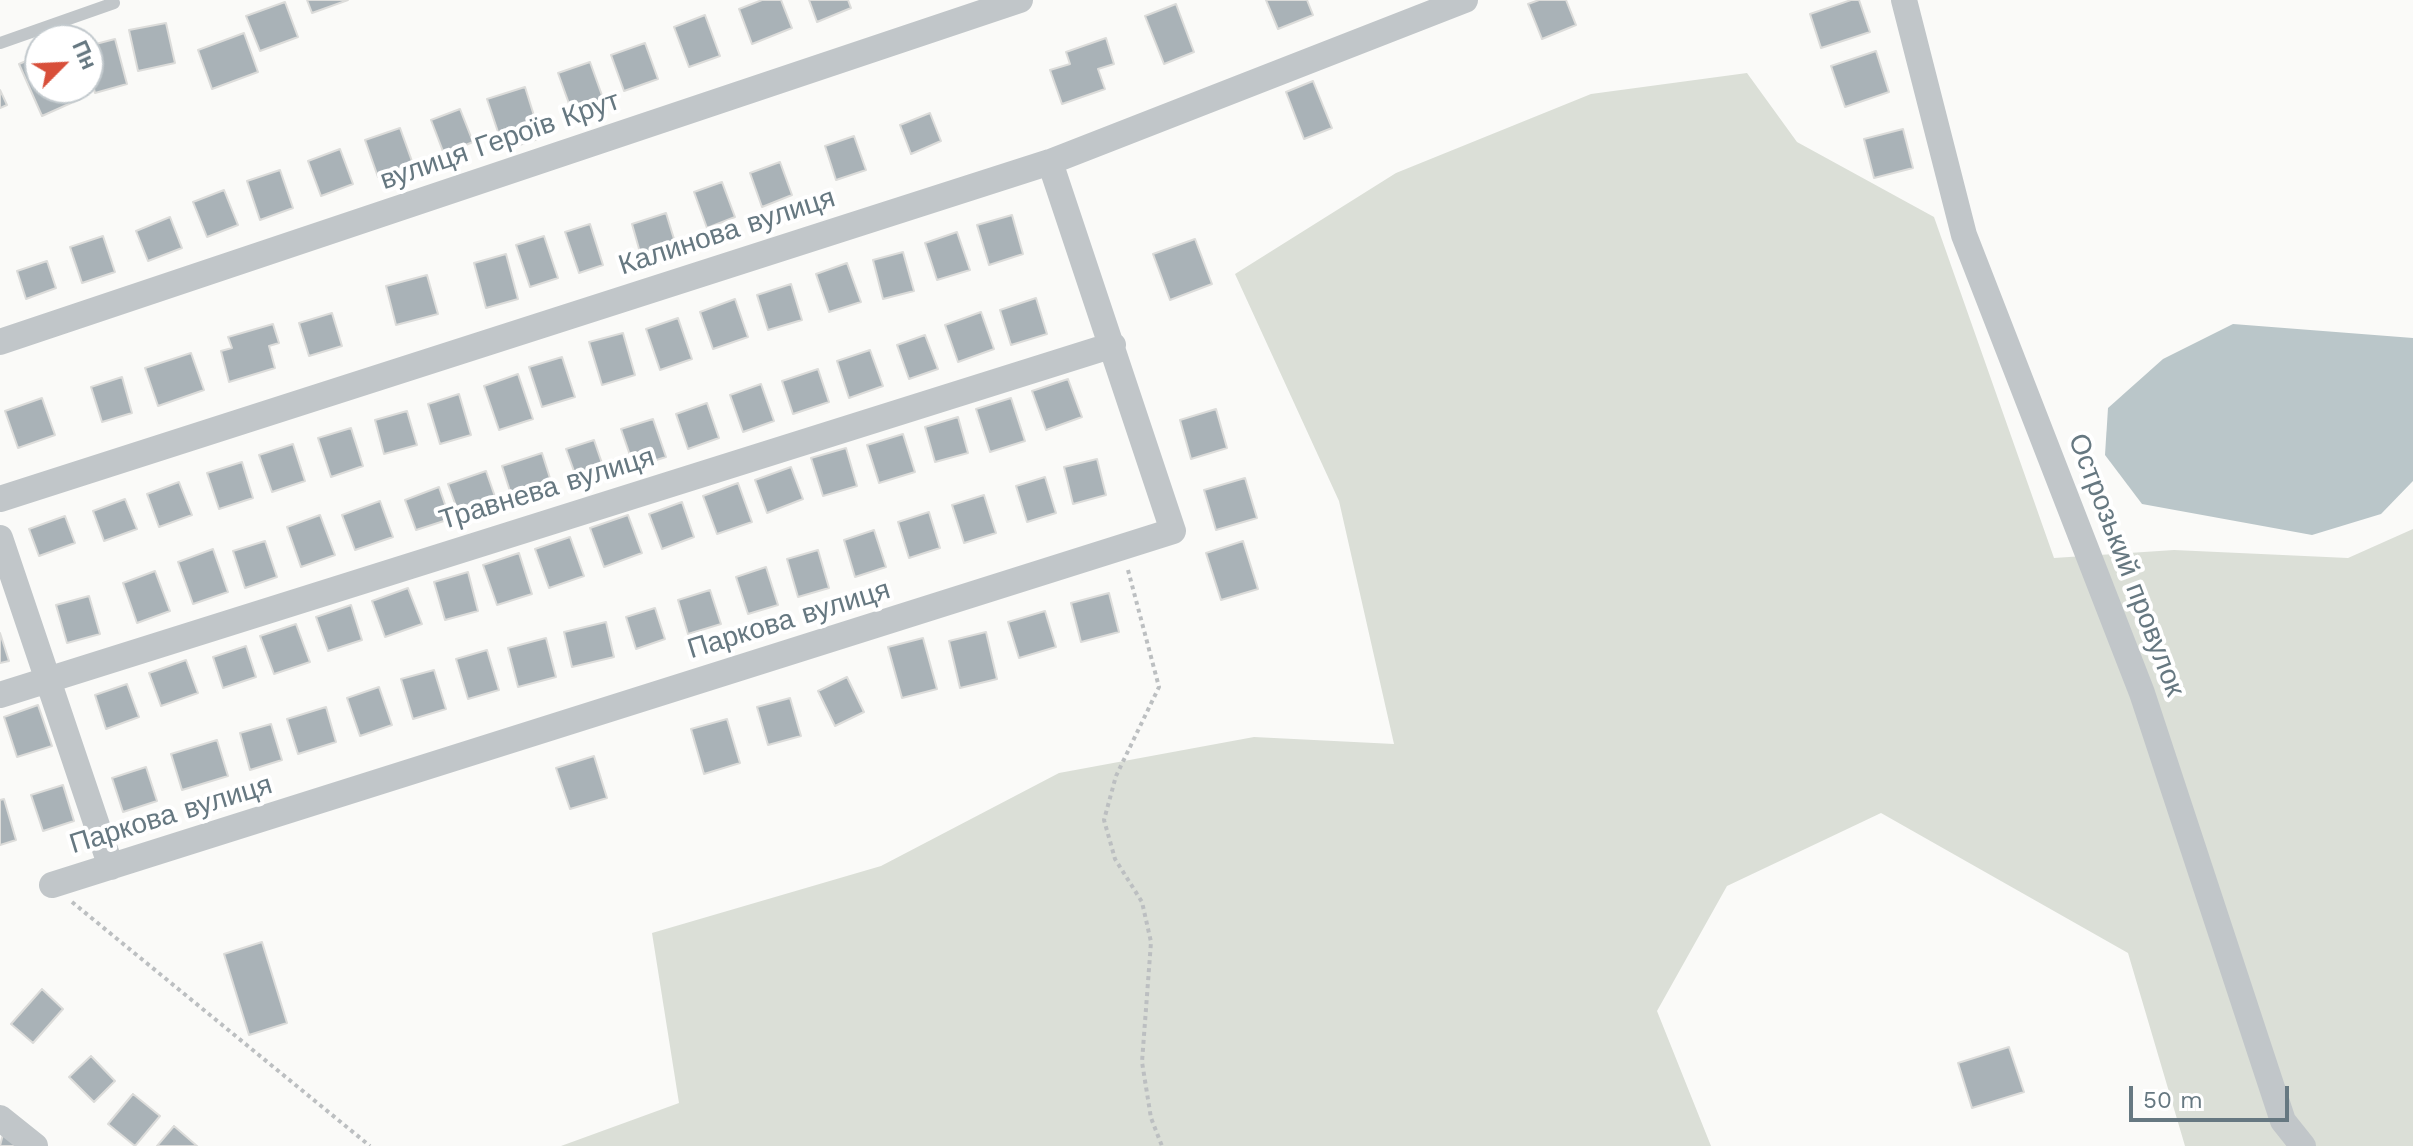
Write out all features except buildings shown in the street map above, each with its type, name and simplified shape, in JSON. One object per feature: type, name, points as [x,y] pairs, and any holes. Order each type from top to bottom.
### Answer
[{"type":"street","name":"вулиця Героїв Крут","points":[[0,342],[1020,0]]},
{"type":"street","name":"Калинова вулиця","points":[[0,499],[1050,162],[1465,0]]},
{"type":"street","name":"Острозький провулок","points":[[1904,0],[1964,235],[2142,693],[2283,1121],[2303,1146]]},
{"type":"street","name":"Паркова вулиця","points":[[52,885],[1173,531],[1050,162]]},
{"type":"street","name":"Травнева вулиця","points":[[0,695],[1113,345]]},
{"type":"street","points":[[0,538],[111,867]]},
{"type":"street","points":[[0,1118],[35,1146]]},
{"type":"lane","points":[[0,43],[114,3]]},
{"type":"path","points":[[1122,549],[1159,687],[1116,776],[1104,820],[1115,859],[1142,902],[1151,942],[1142,1062],[1151,1118],[1162,1146]]},
{"type":"path","points":[[52,885],[370,1146]]},
{"type":"shaded area","points":[[1747,73],[1797,142],[1934,217],[2054,558],[2174,550],[2348,558],[2413,529],[2413,1146],[2185,1146],[2128,953],[1881,813],[1727,886],[1657,1011],[1711,1146],[561,1146],[679,1103],[652,933],[881,866],[1059,773],[1254,737],[1394,744],[1339,501],[1235,274],[1396,173],[1591,94]]},
{"type":"shaded area","points":[[2233,324],[2413,338],[2413,481],[2381,514],[2312,535],[2142,504],[2105,455],[2108,408],[2163,359]]}]
